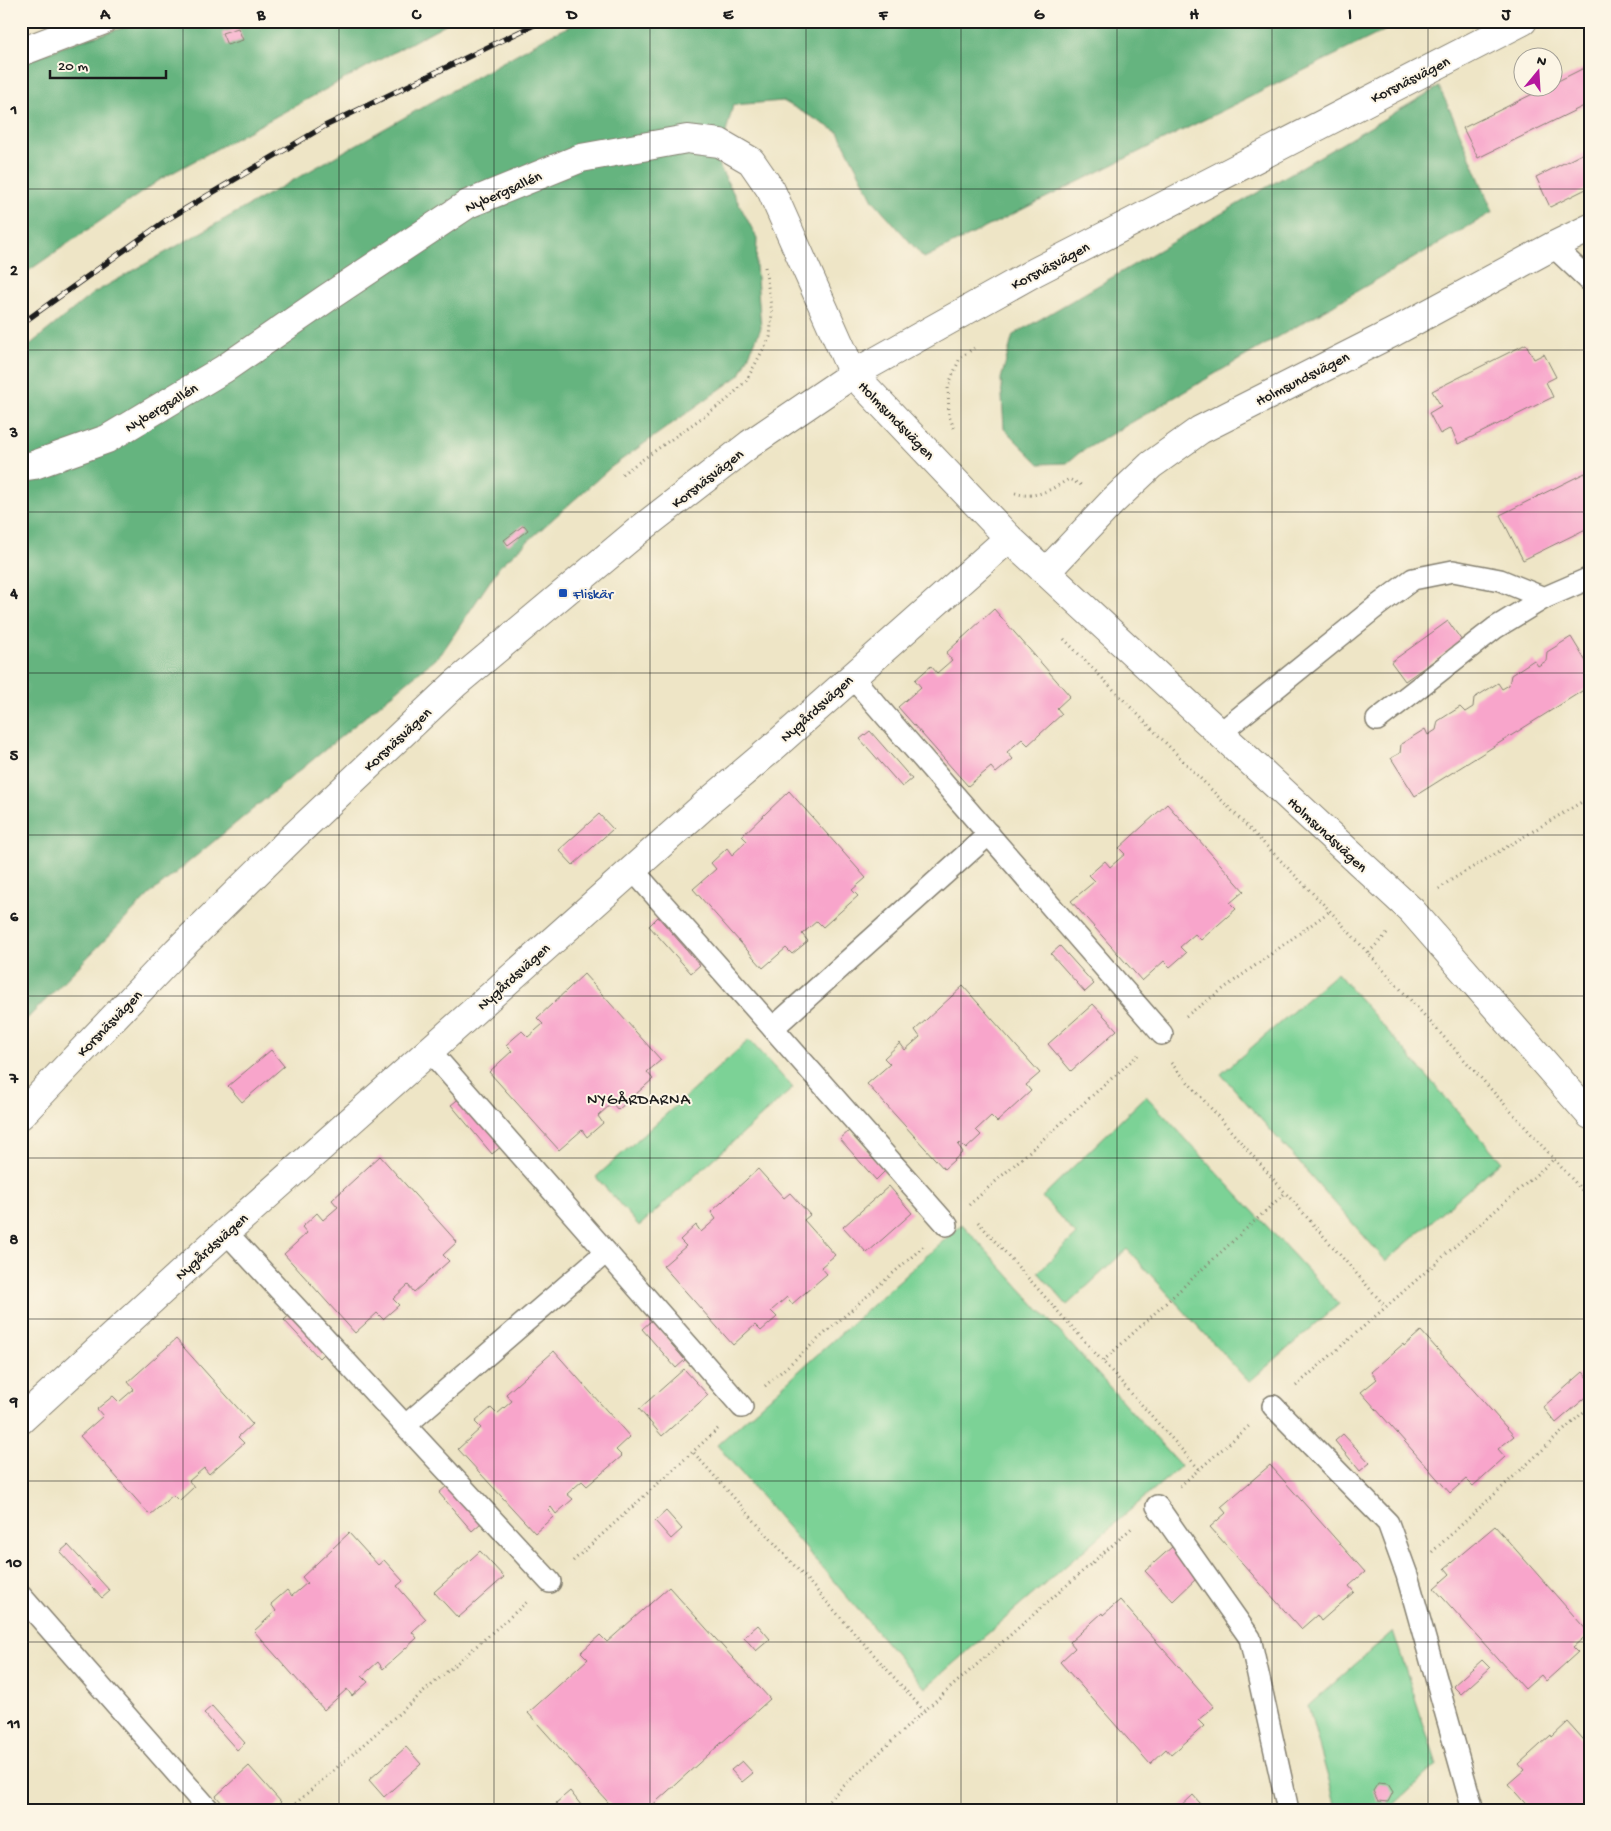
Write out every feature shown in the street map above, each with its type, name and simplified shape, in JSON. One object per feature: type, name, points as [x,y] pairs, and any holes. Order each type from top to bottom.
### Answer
[{"type":"street","points":[[21,52],[102,21]]},
{"type":"street","name":"Korsnäsvägen","points":[[21,1115],[177,951],[455,684],[638,531],[742,450],[853,374],[1036,272],[1523,21]]},
{"type":"street","name":"Nybergsallén","points":[[21,467],[34,465],[107,439],[224,369],[326,298],[468,204],[581,158],[687,138],[720,143],[750,161],[771,190],[853,374]]},
{"type":"street","name":"Holmsundsvägen","points":[[1046,572],[1113,501],[1151,465],[1200,430],[1394,332],[1590,228]]},
{"type":"street","name":"Holmsundsvägen","points":[[853,374],[1009,538],[1412,911],[1590,1115]]},
{"type":"street","name":"Nygårdsvägen","points":[[21,1420],[226,1232],[632,869],[1009,538]]},
{"type":"lane","points":[[1553,246],[1590,281]]},
{"type":"lane","points":[[1219,734],[1413,579],[1453,571],[1500,580],[1544,598]]},
{"type":"lane","points":[[1377,720],[1495,628],[1544,598],[1590,578]]},
{"type":"lane","points":[[852,677],[988,834],[1157,1038]]},
{"type":"lane","points":[[773,1028],[988,834]]},
{"type":"lane","points":[[632,869],[947,1225]]},
{"type":"lane","points":[[430,1050],[742,1407]]},
{"type":"lane","points":[[226,1232],[550,1582]]},
{"type":"lane","points":[[406,1426],[606,1252]]},
{"type":"lane","points":[[1273,1406],[1388,1523],[1407,1575],[1473,1810]]},
{"type":"lane","points":[[1157,1506],[1250,1638],[1288,1810]]},
{"type":"lane","points":[[21,1596],[209,1810]]},
{"type":"path","points":[[622,474],[726,400],[746,381],[770,337],[772,313],[765,261],[796,247]]},
{"type":"path","points":[[954,430],[949,416],[948,386],[960,358],[978,345]]},
{"type":"path","points":[[1012,491],[1019,494],[1032,495],[1046,492],[1069,479],[1113,501]]},
{"type":"path","points":[[1062,637],[1330,911],[1368,953]]},
{"type":"path","points":[[288,1810],[550,1582],[742,1407],[1157,1038],[1330,911]]},
{"type":"path","points":[[1157,1038],[1285,1193],[1385,1306]]},
{"type":"path","points":[[818,1810],[924,1711],[1554,1159]]},
{"type":"path","points":[[1103,1361],[1285,1193]]},
{"type":"path","points":[[966,1209],[1199,1470]]},
{"type":"path","points":[[1407,1575],[1590,1406]]},
{"type":"path","points":[[694,1452],[924,1711]]},
{"type":"green space","points":[[145,21],[451,21],[161,179],[21,276],[21,64],[70,44]]},
{"type":"green space","points":[[582,21],[1404,21],[924,258],[873,200],[838,132],[783,101],[733,105],[718,164],[757,238],[756,266],[761,328],[740,375],[610,468],[500,566],[441,654],[150,894],[21,1025],[21,352],[92,294],[552,34]]},
{"type":"green space","points":[[1439,87],[1493,212],[1079,453],[1067,463],[1039,464],[1004,429],[1001,379],[1013,335]]},
{"type":"green space","points":[[1337,973],[1501,1161],[1386,1261],[1221,1074]]},
{"type":"green space","points":[[749,1040],[793,1088],[639,1226],[596,1177]]},
{"type":"green space","points":[[1146,1096],[1339,1304],[1249,1382],[1127,1249],[1067,1305],[1038,1272],[1076,1235],[1042,1197]]},
{"type":"green space","points":[[962,1224],[1181,1466],[925,1688],[717,1445]]},
{"type":"green space","points":[[1393,1631],[1437,1765],[1388,1810],[1337,1810],[1308,1706]]},
{"type":"building","points":[[238,28],[243,40],[227,45],[222,33]]},
{"type":"building","points":[[1590,65],[1590,103],[1478,158],[1463,128],[1524,98],[1564,98],[1564,78]]},
{"type":"building","points":[[1590,150],[1590,187],[1550,207],[1536,177]]},
{"type":"building","points":[[1526,344],[1534,359],[1544,354],[1556,377],[1546,382],[1553,397],[1458,444],[1451,428],[1440,434],[1429,413],[1441,406],[1432,391]]},
{"type":"building","points":[[1585,473],[1590,483],[1590,527],[1523,560],[1500,515]]},
{"type":"building","points":[[524,525],[528,530],[508,545],[504,540]]},
{"type":"building","points":[[994,609],[1070,696],[1057,708],[1062,714],[1028,745],[1022,739],[1007,752],[1013,759],[996,773],[991,767],[968,786],[898,707],[921,687],[915,680],[931,666],[937,673],[952,660],[946,653]]},
{"type":"building","points":[[1448,621],[1462,641],[1405,681],[1391,662]]},
{"type":"building","points":[[1571,637],[1590,668],[1590,686],[1415,796],[1391,758],[1400,753],[1401,744],[1425,729],[1428,735],[1436,730],[1438,721],[1460,707],[1465,712],[1473,707],[1474,698],[1498,683],[1502,689],[1509,685],[1511,675],[1534,660],[1538,666],[1546,661],[1547,652]]},
{"type":"building","points":[[870,731],[912,779],[902,787],[860,739]]},
{"type":"building","points":[[789,791],[866,878],[852,890],[858,896],[823,927],[817,921],[802,934],[808,941],[792,954],[786,948],[763,968],[693,889],[716,869],[711,863],[727,848],[732,855],[747,841],[742,836]]},
{"type":"building","points":[[1167,804],[1244,891],[1230,903],[1236,909],[1201,940],[1195,934],[1180,947],[1186,953],[1170,967],[1164,961],[1142,981],[1071,901],[1095,881],[1089,875],[1105,861],[1110,867],[1125,854],[1119,848]]},
{"type":"building","points":[[599,814],[613,829],[573,865],[559,850]]},
{"type":"building","points":[[658,917],[700,965],[691,973],[649,926]]},
{"type":"building","points":[[1060,946],[1094,984],[1085,992],[1051,954]]},
{"type":"building","points":[[584,974],[661,1060],[647,1072],[653,1079],[618,1110],[612,1103],[598,1116],[603,1123],[587,1137],[582,1130],[559,1150],[489,1072],[512,1051],[506,1045],[522,1031],[528,1037],[543,1024],[537,1018]]},
{"type":"building","points":[[963,986],[1040,1073],[1026,1085],[1031,1091],[997,1122],[991,1116],[976,1130],[981,1135],[966,1149],[960,1143],[958,1145],[963,1152],[944,1169],[867,1084],[890,1064],[884,1058],[900,1043],[905,1050],[920,1037],[915,1030]]},
{"type":"building","points":[[1093,1004],[1117,1030],[1071,1071],[1048,1044]]},
{"type":"building","points":[[271,1050],[284,1066],[242,1102],[228,1086]]},
{"type":"building","points":[[461,1097],[502,1146],[492,1154],[451,1105]]},
{"type":"building","points":[[849,1131],[885,1171],[876,1180],[840,1139]]},
{"type":"building","points":[[380,1156],[457,1242],[443,1255],[449,1261],[414,1292],[408,1285],[393,1299],[399,1305],[383,1319],[377,1313],[355,1333],[284,1254],[307,1233],[302,1227],[317,1213],[323,1220],[338,1207],[332,1200]]},
{"type":"building","points":[[758,1169],[784,1198],[790,1193],[810,1215],[804,1220],[835,1255],[821,1267],[827,1274],[792,1304],[787,1297],[771,1311],[777,1317],[761,1331],[755,1325],[733,1345],[663,1266],[686,1246],[680,1240],[696,1225],[701,1232],[716,1219],[711,1212]]},
{"type":"building","points":[[889,1186],[912,1213],[867,1253],[843,1227]]},
{"type":"building","points":[[294,1311],[328,1349],[319,1358],[284,1320]]},
{"type":"building","points":[[652,1320],[685,1360],[676,1368],[642,1329]]},
{"type":"building","points":[[1421,1331],[1514,1436],[1498,1449],[1505,1457],[1473,1486],[1466,1479],[1450,1493],[1361,1392],[1377,1379],[1371,1372]]},
{"type":"building","points":[[176,1339],[252,1424],[238,1437],[244,1443],[209,1474],[204,1468],[189,1481],[194,1487],[179,1501],[173,1495],[150,1515],[80,1436],[103,1416],[97,1409],[113,1396],[119,1402],[134,1389],[128,1382]]},
{"type":"building","points":[[554,1351],[630,1437],[616,1450],[622,1456],[587,1486],[582,1481],[567,1494],[573,1499],[556,1514],[551,1507],[548,1510],[553,1517],[535,1533],[458,1449],[481,1428],[475,1422],[491,1408],[497,1414],[512,1401],[506,1394]]},
{"type":"building","points":[[684,1369],[708,1395],[662,1436],[639,1409]]},
{"type":"building","points":[[1583,1372],[1590,1380],[1590,1394],[1556,1423],[1543,1407]]},
{"type":"building","points":[[1343,1434],[1370,1463],[1360,1471],[1335,1441]]},
{"type":"building","points":[[1270,1465],[1365,1572],[1349,1586],[1354,1592],[1321,1621],[1317,1615],[1301,1629],[1210,1527],[1226,1513],[1221,1507]]},
{"type":"building","points":[[448,1485],[481,1523],[472,1531],[439,1493]]},
{"type":"building","points":[[666,1511],[682,1529],[671,1539],[655,1521]]},
{"type":"building","points":[[1495,1526],[1589,1633],[1573,1647],[1578,1652],[1546,1681],[1541,1675],[1525,1689],[1434,1588],[1450,1574],[1445,1568]]},
{"type":"building","points":[[349,1533],[378,1565],[384,1560],[403,1581],[397,1586],[426,1619],[412,1632],[417,1638],[383,1669],[378,1662],[362,1676],[368,1682],[352,1696],[347,1689],[324,1710],[254,1631],[276,1611],[271,1604],[287,1590],[292,1596],[307,1583],[302,1577]]},
{"type":"building","points":[[68,1545],[110,1591],[102,1598],[60,1552]]},
{"type":"building","points":[[1173,1546],[1199,1576],[1173,1601],[1145,1571]]},
{"type":"building","points":[[480,1551],[504,1577],[458,1618],[434,1592]]},
{"type":"building","points":[[669,1587],[770,1699],[647,1810],[615,1810],[528,1713],[588,1659],[581,1652],[600,1635],[607,1642]]},
{"type":"building","points":[[1120,1600],[1214,1707],[1198,1720],[1204,1726],[1171,1755],[1166,1749],[1150,1764],[1060,1662],[1075,1648],[1070,1642],[1102,1613],[1103,1615]]},
{"type":"building","points":[[758,1625],[770,1639],[756,1651],[744,1637]]},
{"type":"building","points":[[1482,1660],[1490,1668],[1461,1694],[1453,1686]]},
{"type":"building","points":[[212,1706],[245,1743],[237,1750],[204,1713]]},
{"type":"building","points":[[1568,1722],[1590,1747],[1590,1810],[1531,1810],[1508,1784],[1524,1770],[1519,1764]]},
{"type":"building","points":[[406,1747],[421,1764],[384,1797],[369,1780]]},
{"type":"building","points":[[742,1761],[753,1773],[742,1782],[731,1770]]},
{"type":"building","points":[[249,1766],[281,1802],[273,1810],[228,1810],[216,1796]]},
{"type":"building","points":[[1378,1783],[1388,1784],[1393,1792],[1388,1802],[1378,1801],[1373,1791]]},
{"type":"building","points":[[570,1791],[581,1805],[576,1810],[561,1810],[556,1803]]},
{"type":"building","points":[[1193,1795],[1206,1810],[1177,1810]]},
{"type":"railway","points":[[21,324],[168,219],[325,126],[542,21]]},
{"type":"place","name":"Fliskär","points":[[563,593]]},
{"type":"district","name":"NYGÅRDARNA","points":[[639,1098]]}]
